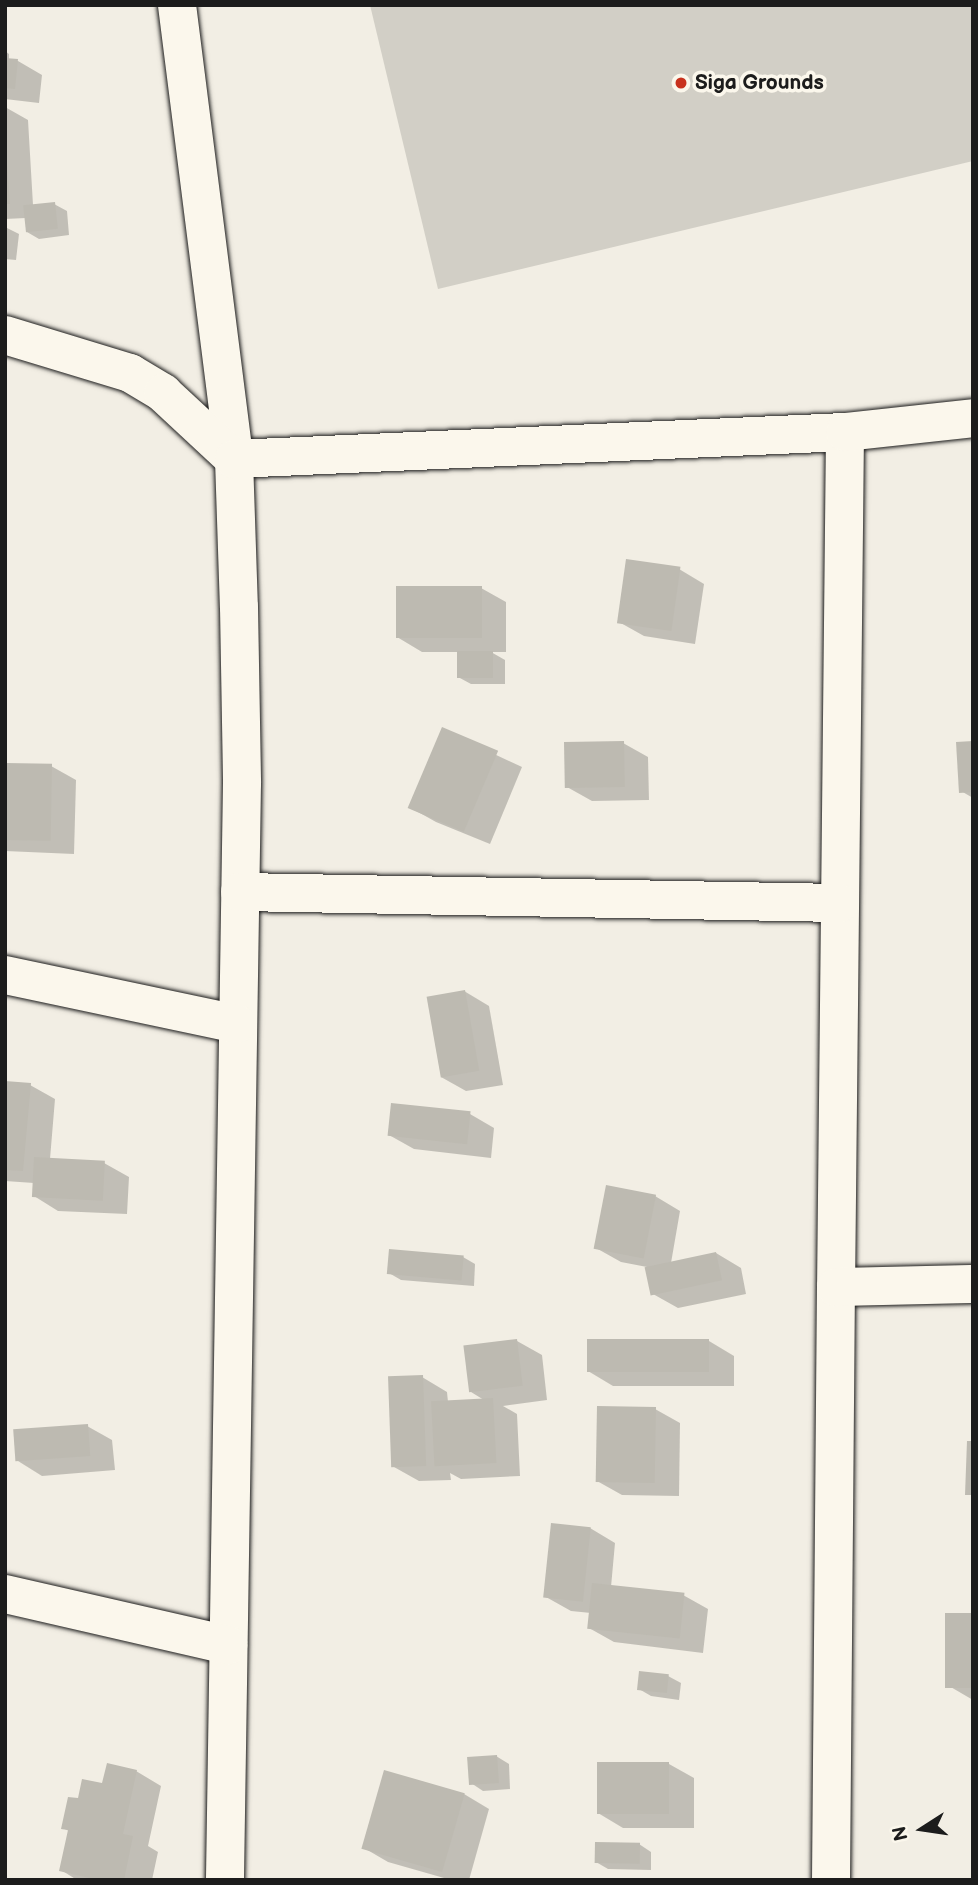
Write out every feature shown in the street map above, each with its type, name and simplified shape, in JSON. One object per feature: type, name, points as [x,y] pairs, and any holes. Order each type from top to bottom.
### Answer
[{"type":"street","points":[[177,5],[234,459],[239,607],[240,892],[225,1880]]},
{"type":"street","points":[[5,335],[130,373],[163,393],[234,459],[845,432],[973,418]]},
{"type":"street","points":[[831,1880],[845,432]]},
{"type":"street","points":[[240,892],[840,903]]},
{"type":"street","points":[[5,975],[237,1024]]},
{"type":"street","points":[[836,1287],[973,1284]]},
{"type":"street","points":[[5,1594],[228,1645]]},
{"type":"shaded area","name":"Siga Grounds","points":[[370,5],[973,5],[973,161],[438,289]]},
{"type":"building","points":[[5,58],[18,59],[15,89],[5,88]]},
{"type":"building","points":[[7,164],[10,204],[5,204]]},
{"type":"building","points":[[55,202],[58,229],[26,232],[23,205]]},
{"type":"building","points":[[626,559],[680,567],[671,631],[617,623]]},
{"type":"building","points":[[396,586],[482,586],[482,638],[396,638]]},
{"type":"building","points":[[457,651],[493,651],[493,678],[457,678]]},
{"type":"building","points":[[442,727],[498,751],[464,832],[408,808]]},
{"type":"building","points":[[624,741],[625,787],[565,788],[564,742]]},
{"type":"building","points":[[973,741],[973,792],[959,793],[956,742]]},
{"type":"building","points":[[5,763],[52,764],[51,841],[5,840]]},
{"type":"building","points":[[465,990],[479,1071],[441,1078],[427,997]]},
{"type":"building","points":[[5,1081],[31,1083],[23,1171],[5,1170]]},
{"type":"building","points":[[391,1103],[471,1111],[467,1144],[388,1136]]},
{"type":"building","points":[[34,1157],[105,1161],[103,1201],[32,1197]]},
{"type":"building","points":[[606,1185],[656,1195],[644,1259],[594,1249]]},
{"type":"building","points":[[389,1249],[464,1256],[462,1280],[387,1274]]},
{"type":"building","points":[[716,1252],[722,1280],[651,1296],[645,1267]]},
{"type":"building","points":[[517,1339],[523,1386],[469,1392],[463,1346]]},
{"type":"building","points":[[587,1339],[709,1339],[709,1372],[587,1372]]},
{"type":"building","points":[[423,1375],[426,1466],[391,1467],[388,1376]]},
{"type":"building","points":[[493,1398],[496,1463],[434,1466],[431,1401]]},
{"type":"building","points":[[597,1406],[656,1407],[655,1483],[596,1482]]},
{"type":"building","points":[[88,1424],[90,1456],[15,1461],[13,1429]]},
{"type":"building","points":[[967,1441],[973,1441],[973,1495],[965,1495]]},
{"type":"building","points":[[551,1523],[591,1527],[583,1602],[543,1598]]},
{"type":"building","points":[[592,1583],[684,1593],[680,1638],[587,1629]]},
{"type":"building","points":[[945,1613],[973,1613],[973,1688],[945,1688]]},
{"type":"building","points":[[639,1671],[669,1674],[667,1693],[637,1690]]},
{"type":"building","points":[[497,1755],[499,1783],[469,1785],[467,1757]]},
{"type":"building","points":[[597,1762],[669,1762],[669,1814],[597,1814]]},
{"type":"building","points":[[107,1763],[137,1770],[123,1834],[133,1836],[124,1880],[98,1880],[59,1871],[68,1830],[61,1829],[68,1797],[78,1798],[82,1779],[102,1783]]},
{"type":"building","points":[[384,1770],[465,1793],[442,1872],[361,1849]]},
{"type":"building","points":[[595,1842],[640,1843],[640,1864],[595,1863]]},
{"type":"place","name":"Siga Grounds","points":[[681,83]]}]
